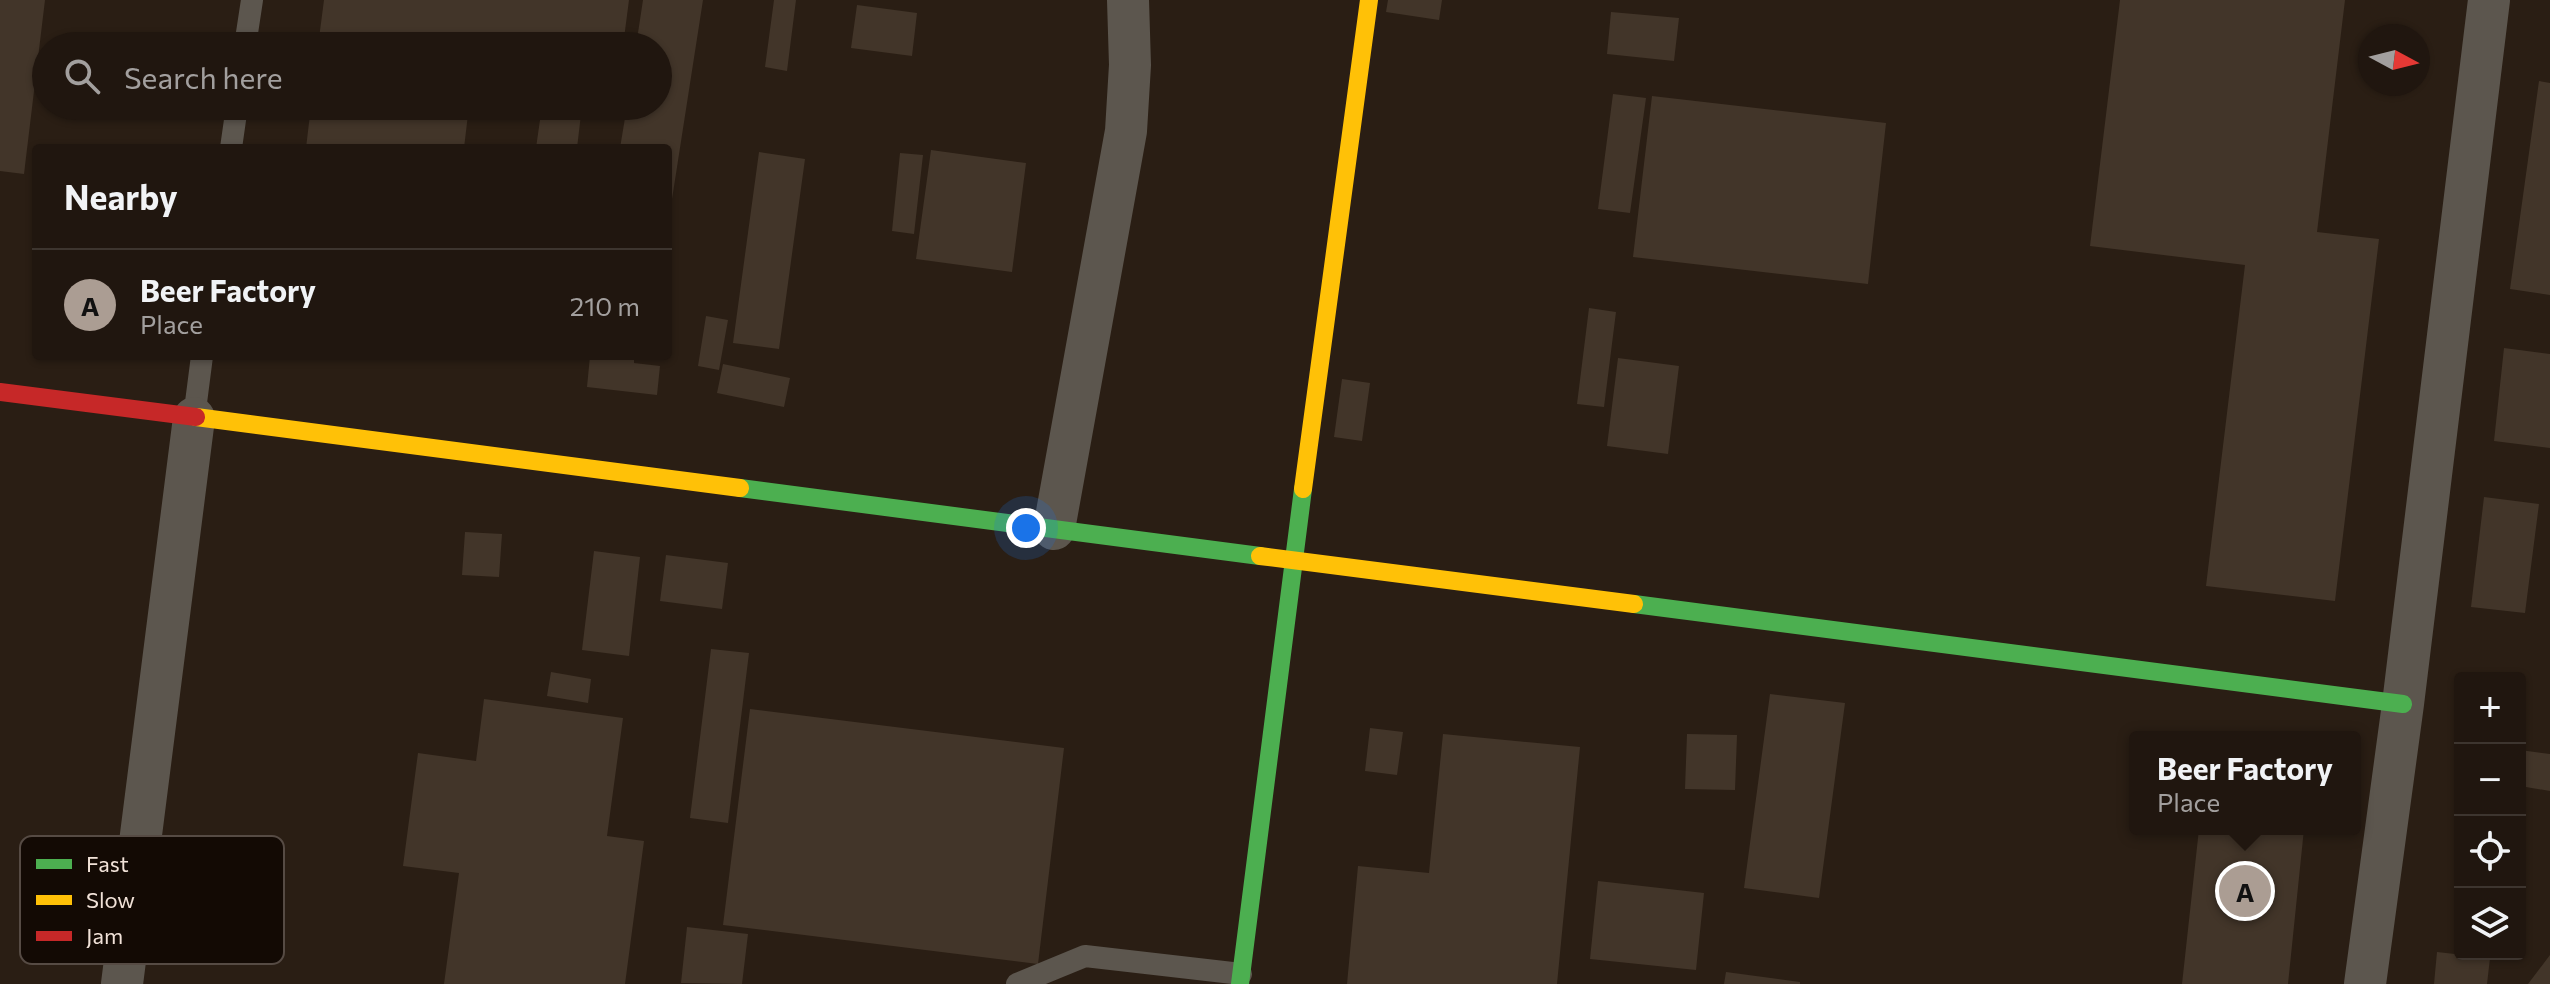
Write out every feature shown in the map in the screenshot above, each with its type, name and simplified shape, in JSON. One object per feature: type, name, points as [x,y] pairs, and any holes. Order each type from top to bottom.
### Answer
[{"type":"street","points":[[1054,529],[1126,131],[1130,65],[1128,0]]},
{"type":"street","points":[[1240,979],[1369,0]]},
{"type":"street","points":[[2365,984],[2403,704],[2489,0]]},
{"type":"street","points":[[0,392],[2403,704]]},
{"type":"street","points":[[141,836],[194,418]]},
{"type":"street","points":[[122,984],[125,964]]},
{"type":"lane","points":[[247,32],[252,0]]},
{"type":"lane","points":[[232,144],[235,120]]},
{"type":"lane","points":[[194,418],[201,360]]},
{"type":"lane","points":[[1017,984],[1085,956],[1240,979]]},
{"type":"building","points":[[0,0],[45,0],[41,32],[32,32],[32,108],[24,174],[0,171]]},
{"type":"building","points":[[324,0],[629,0],[625,32],[320,32]]},
{"type":"building","points":[[643,0],[703,0],[672,199],[672,144],[621,144],[625,120],[672,120],[672,32],[638,32]]},
{"type":"building","points":[[774,0],[796,0],[787,71],[765,67]]},
{"type":"building","points":[[1388,0],[1442,0],[1439,20],[1386,12]]},
{"type":"building","points":[[2120,0],[2345,0],[2317,232],[2379,239],[2335,601],[2206,586],[2245,265],[2090,246]]},
{"type":"building","points":[[857,5],[917,13],[912,56],[851,48]]},
{"type":"building","points":[[1611,12],[1679,18],[1674,61],[1607,54]]},
{"type":"building","points":[[2539,81],[2550,83],[2550,295],[2510,289]]},
{"type":"building","points":[[1613,94],[1646,98],[1630,213],[1598,209]]},
{"type":"building","points":[[1652,96],[1886,123],[1868,284],[1633,257]]},
{"type":"building","points":[[309,120],[467,120],[464,144],[306,144]]},
{"type":"building","points":[[540,120],[580,120],[577,144],[537,144]]},
{"type":"building","points":[[931,150],[1026,163],[1012,272],[916,259]]},
{"type":"building","points":[[759,152],[805,159],[779,349],[733,343]]},
{"type":"building","points":[[900,153],[923,155],[914,234],[892,231]]},
{"type":"building","points":[[1589,308],[1616,312],[1604,407],[1577,404]]},
{"type":"building","points":[[706,316],[728,320],[719,370],[698,366]]},
{"type":"building","points":[[2504,348],[2550,354],[2550,448],[2494,441]]},
{"type":"building","points":[[1618,358],[1679,366],[1668,454],[1607,446]]},
{"type":"building","points":[[590,360],[634,360],[634,363],[660,366],[657,395],[587,387]]},
{"type":"building","points":[[723,364],[790,378],[784,407],[717,393]]},
{"type":"building","points":[[1342,379],[1370,383],[1362,441],[1334,437]]},
{"type":"building","points":[[2484,497],[2539,504],[2525,613],[2471,607]]},
{"type":"building","points":[[465,532],[502,534],[499,577],[462,575]]},
{"type":"building","points":[[594,551],[640,557],[629,656],[582,650]]},
{"type":"building","points":[[666,555],[728,563],[722,609],[660,601]]},
{"type":"building","points":[[711,649],[749,653],[728,823],[690,818]]},
{"type":"building","points":[[551,672],[591,679],[588,703],[547,696]]},
{"type":"building","points":[[1770,694],[1845,703],[1819,898],[1744,888]]},
{"type":"building","points":[[484,699],[623,718],[607,836],[644,841],[625,984],[444,984],[459,873],[403,866],[418,753],[476,761]]},
{"type":"building","points":[[750,709],[1064,748],[1038,964],[723,925]]},
{"type":"building","points":[[1370,728],[1403,732],[1397,775],[1365,771]]},
{"type":"building","points":[[1443,734],[1580,747],[1557,984],[1347,984],[1358,866],[1429,873]]},
{"type":"building","points":[[1687,734],[1737,735],[1735,790],[1685,789]]},
{"type":"building","points":[[2526,751],[2550,754],[2550,791],[2526,787]]},
{"type":"building","points":[[2198,835],[2303,835],[2288,984],[2182,984]]},
{"type":"building","points":[[1598,881],[1704,893],[1696,970],[1590,959]]},
{"type":"building","points":[[687,927],[748,934],[742,984],[681,983]]},
{"type":"building","points":[[2437,952],[2454,954],[2454,960],[2490,960],[2487,984],[2434,984]]},
{"type":"building","points":[[2550,955],[2550,984],[2528,984]]},
{"type":"building","points":[[1726,972],[1800,982],[1800,984],[1724,984]]},
{"type":"traffic: fast","points":[[740,488],[1260,556]]},
{"type":"traffic: fast","points":[[1240,984],[1303,489]]},
{"type":"traffic: fast","points":[[1634,604],[2403,704]]},
{"type":"traffic: slow","points":[[1303,489],[1369,0]]},
{"type":"traffic: slow","points":[[196,417],[740,488]]},
{"type":"traffic: slow","points":[[1260,556],[1634,604]]},
{"type":"traffic: jam","points":[[0,392],[196,417]]},
{"type":"place","name":"Beer Factory","points":[[2245,891]]}]
